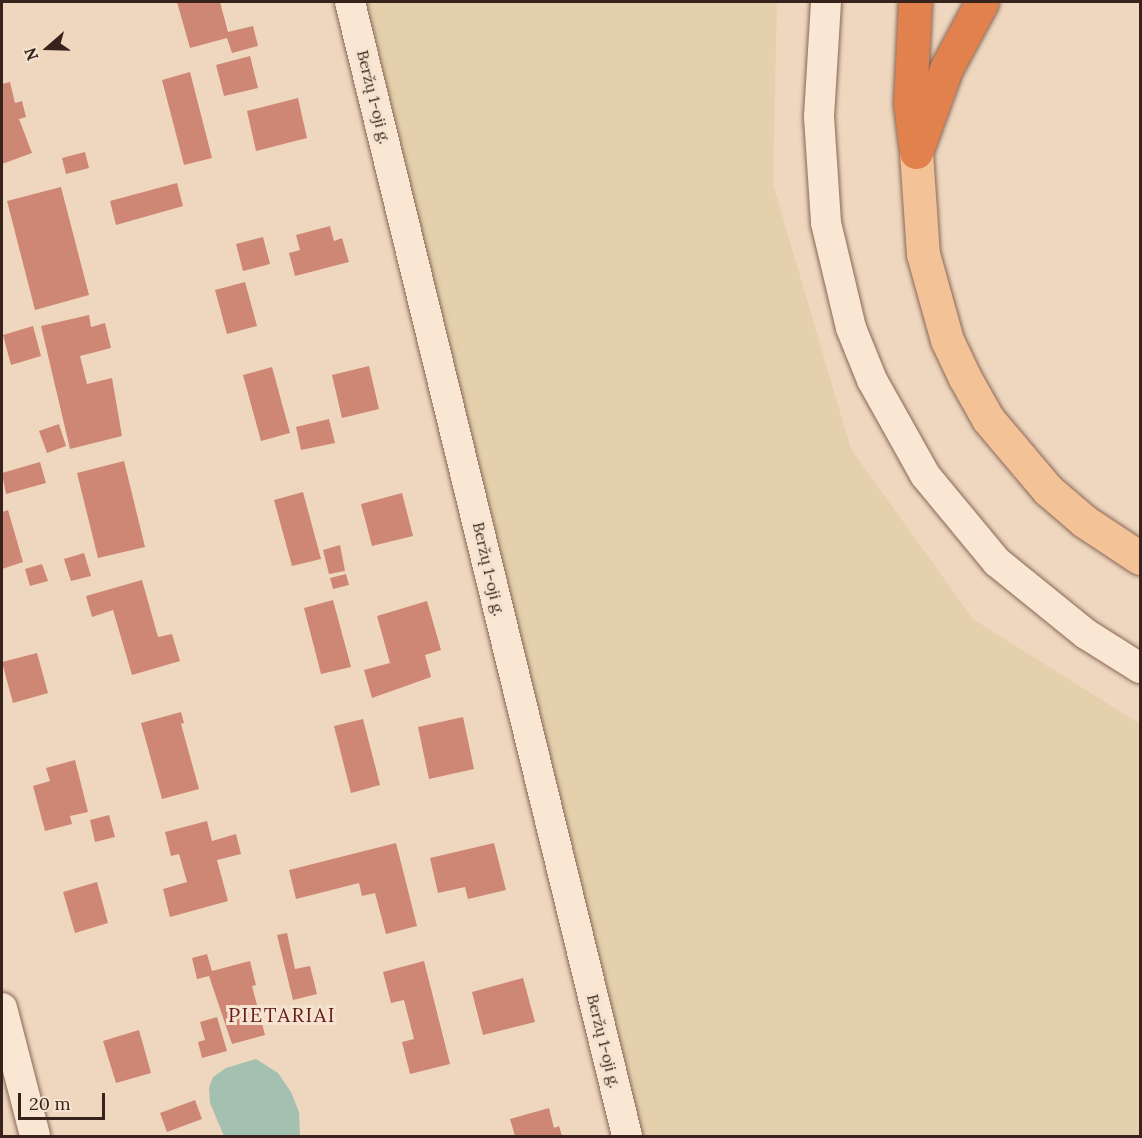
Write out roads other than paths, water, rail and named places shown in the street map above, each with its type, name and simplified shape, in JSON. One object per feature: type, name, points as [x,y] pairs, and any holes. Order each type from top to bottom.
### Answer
[{"type":"highway","points":[[915,2],[910,103],[916,152]]},
{"type":"highway","points":[[916,152],[946,69],[982,2]]},
{"type":"main road","points":[[916,152],[923,254],[947,340],[965,378],[988,419],[1048,490],[1084,521],[1140,558]]},
{"type":"street","name":"Beržų 1-oji g.","points":[[350,2],[627,1137]]},
{"type":"street","points":[[826,2],[819,117],[826,223],[851,328],[872,380],[925,475],[998,562],[1086,634],[1140,668]]},
{"type":"street","points":[[2,1008],[35,1137]]},
{"type":"district","name":"PIETARIAI","points":[[282,1014]]}]
